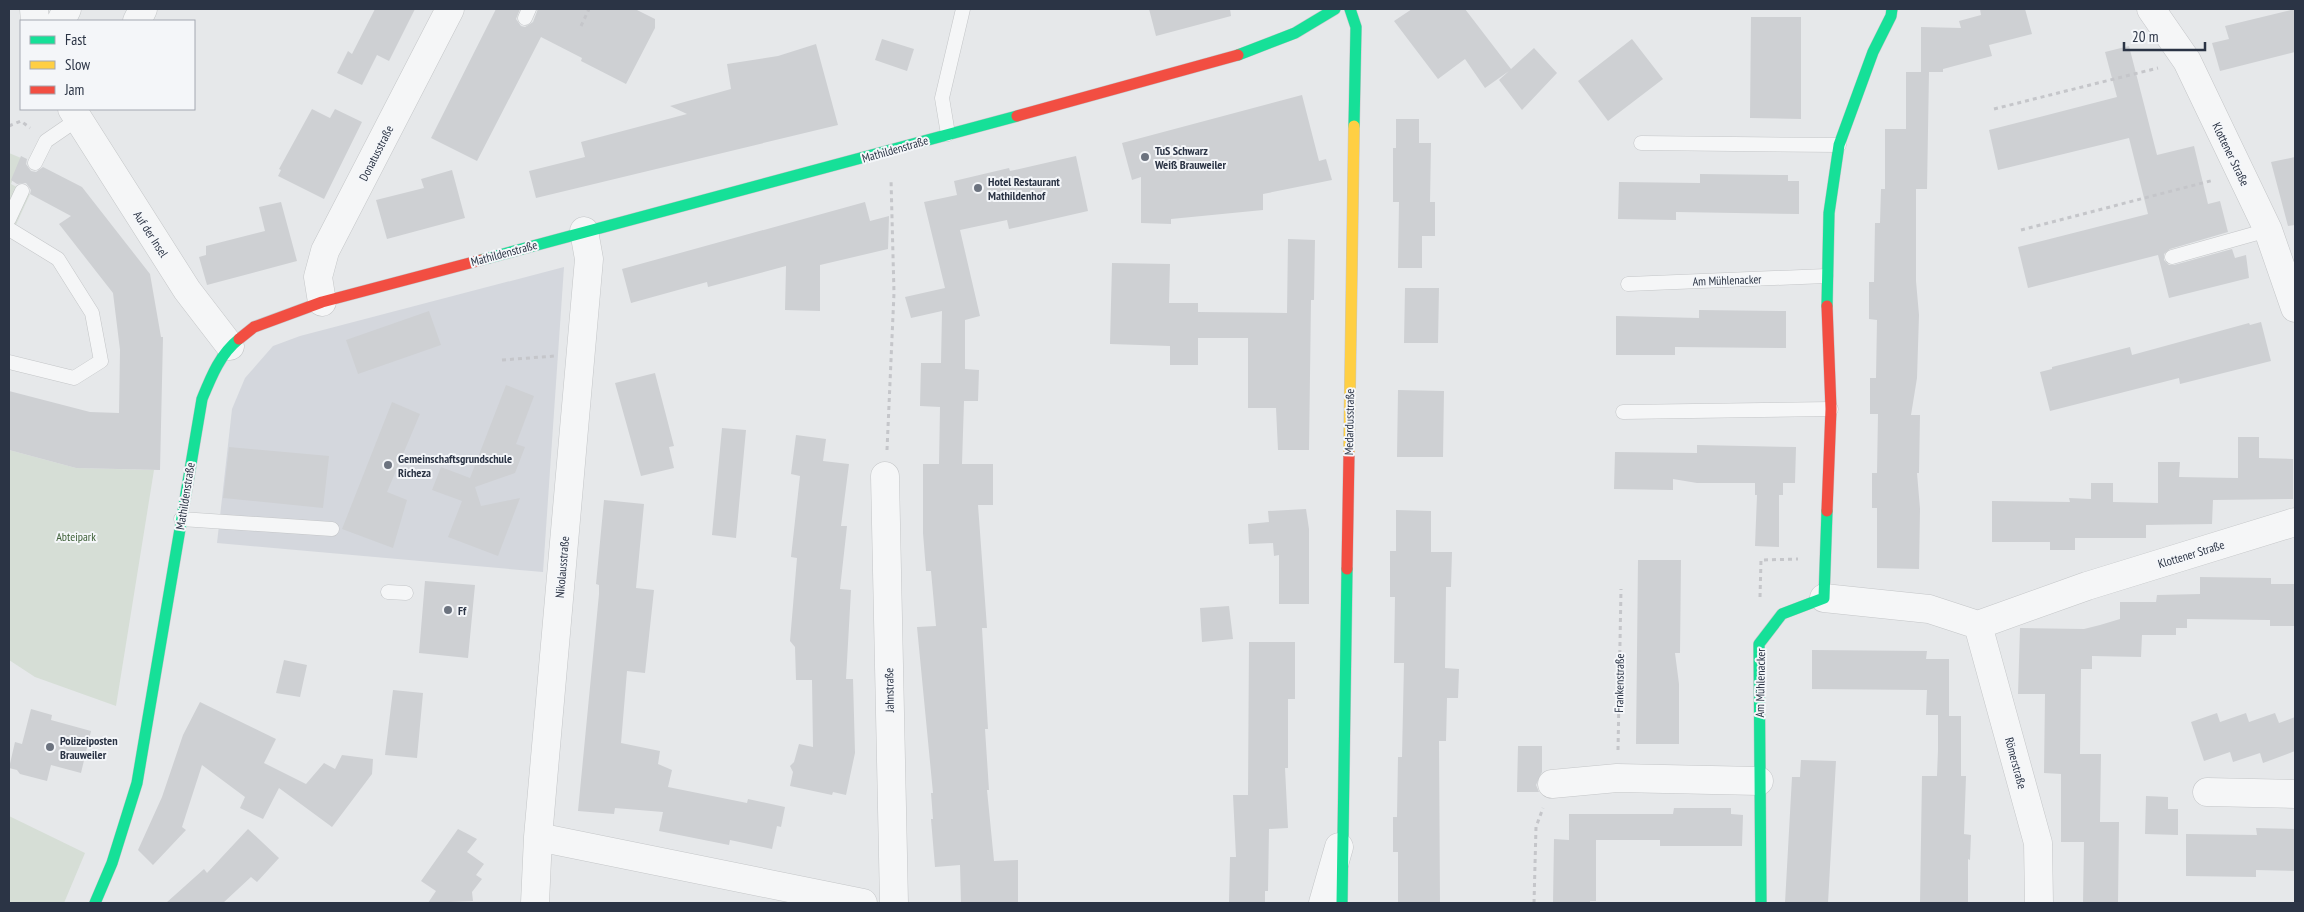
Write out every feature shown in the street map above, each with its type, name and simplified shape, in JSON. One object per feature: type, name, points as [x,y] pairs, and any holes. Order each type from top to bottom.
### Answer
[{"type":"street","points":[[138,20],[144,9]]},
{"type":"street","name":"Donatusstraße","points":[[322,302],[318,277],[325,251],[450,9]]},
{"type":"street","name":"Mathildenstraße","points":[[95,903],[112,863],[137,784],[202,399],[214,370],[230,346],[254,328],[322,302],[891,151],[1236,56],[1294,33],[1335,9]]},
{"type":"street","name":"Medardusstraße","points":[[1342,903],[1356,27],[1350,9]]},
{"type":"street","points":[[1895,11],[1873,52],[1839,145],[1829,214],[1826,276],[1831,409],[1824,598],[1930,609],[1978,625]]},
{"type":"street","name":"Klottener Straße","points":[[2162,12],[2268,230],[2295,308]]},
{"type":"street","name":"Auf der Insel","points":[[78,112],[187,290],[230,346]]},
{"type":"street","name":"Nikolausstraße","points":[[535,903],[538,837],[589,259],[584,231]]},
{"type":"street","name":"Jahnstraße","points":[[885,476],[894,903]]},
{"type":"street","name":"Klottener Straße","points":[[1978,625],[2087,586],[2295,522]]},
{"type":"street","name":"Am Mühlenacker","points":[[1761,903],[1759,644],[1782,614],[1824,598]]},
{"type":"street","name":"Römerstraße","points":[[1978,625],[2038,843],[2039,903]]},
{"type":"street","points":[[1552,784],[1617,778],[1759,781]]},
{"type":"street","points":[[2207,792],[2295,794]]},
{"type":"street","name":"Medardusstraße","points":[[1323,903],[1342,836]]},
{"type":"street","points":[[538,837],[863,903]]},
{"type":"lane","points":[[948,134],[942,98],[962,9]]},
{"type":"lane","points":[[35,163],[46,141],[78,112]]},
{"type":"lane","points":[[1641,143],[1839,145]]},
{"type":"lane","points":[[9,219],[22,190]]},
{"type":"lane","points":[[9,229],[58,259],[92,313],[101,361],[74,378],[9,362]]},
{"type":"lane","points":[[2172,257],[2268,230]]},
{"type":"lane","name":"Am Mühlenacker","points":[[1628,284],[1826,276]]},
{"type":"lane","points":[[1623,412],[1831,409]]},
{"type":"lane","points":[[181,519],[332,529]]},
{"type":"lane","points":[[388,592],[406,593]]},
{"type":"path","points":[[581,26],[589,9]]},
{"type":"path","points":[[1994,109],[2187,61]]},
{"type":"path","points":[[885,476],[894,293],[891,151]]},
{"type":"path","points":[[2021,230],[2240,173]]},
{"type":"path","points":[[502,360],[580,355]]},
{"type":"path","points":[[1759,644],[1761,560],[1826,558]]},
{"type":"path","name":"Frankenstraße","points":[[1617,778],[1621,589]]},
{"type":"path","points":[[1534,903],[1536,827],[1552,784]]},
{"type":"shaded area","name":"Gemeinschaftsgrundschule Richeza","points":[[564,267],[543,572],[217,543],[232,409],[245,378],[273,346],[300,336]]},
{"type":"green space","points":[[9,153],[21,158],[11,184],[30,194],[9,240]]},
{"type":"green space","name":"Abteipark","points":[[9,450],[76,468],[154,470],[116,706],[35,677],[9,660]]},
{"type":"green space","points":[[9,816],[85,853],[64,903],[9,903]]},
{"type":"building","points":[[375,9],[415,9],[389,61],[377,55],[362,85],[337,73],[348,51],[352,54]]},
{"type":"building","points":[[496,9],[520,9],[516,19],[521,26],[525,27],[533,22],[538,9],[635,9],[655,19],[655,28],[626,84],[581,61],[582,58],[541,37],[477,161],[431,138]]},
{"type":"building","points":[[1149,9],[1230,9],[1231,16],[1156,36]]},
{"type":"building","points":[[1412,9],[1465,9],[1511,69],[1534,48],[1557,73],[1522,110],[1499,80],[1509,71],[1485,88],[1465,59],[1438,79],[1394,21]]},
{"type":"building","points":[[1980,9],[2025,9],[2032,34],[1989,45],[1992,56],[1943,69],[1943,72],[1921,72],[1921,27],[1961,28],[1959,21],[1981,15]]},
{"type":"building","points":[[2295,9],[2295,52],[2220,71],[2212,43],[2229,39],[2225,26]]},
{"type":"building","points":[[1751,17],[1801,17],[1801,119],[1750,118]]},
{"type":"building","points":[[882,39],[914,49],[907,71],[875,60]]},
{"type":"building","points":[[1632,39],[1663,79],[1608,121],[1578,81]]},
{"type":"building","points":[[816,44],[838,125],[536,198],[529,171],[585,157],[581,142],[687,114],[670,106],[731,89],[727,64],[778,56]]},
{"type":"building","points":[[2129,46],[2157,155],[2194,146],[2208,204],[2220,201],[2228,232],[2170,249],[2164,254],[2164,260],[2169,265],[2174,265],[2232,249],[2235,258],[2246,255],[2249,278],[2169,298],[2158,255],[2028,288],[2018,247],[2148,214],[2129,138],[1998,170],[1989,130],[2117,97],[2105,52]]},
{"type":"building","points":[[1906,72],[1929,72],[1927,189],[1916,189],[1916,281],[1919,315],[1917,378],[1911,415],[1920,415],[1919,473],[1917,473],[1920,509],[1919,569],[1877,568],[1877,508],[1872,508],[1872,473],[1877,473],[1878,414],[1870,414],[1870,378],[1876,378],[1877,320],[1869,319],[1869,282],[1874,282],[1875,223],[1880,223],[1881,189],[1885,189],[1885,129],[1906,129]]},
{"type":"building","points":[[1302,95],[1319,161],[1326,159],[1332,180],[1263,194],[1263,210],[1171,219],[1171,224],[1141,223],[1141,177],[1132,180],[1122,143]]},
{"type":"building","points":[[312,109],[330,118],[335,109],[362,122],[324,199],[278,176],[281,170],[279,169]]},
{"type":"building","points":[[1396,119],[1419,119],[1419,143],[1431,143],[1430,202],[1435,202],[1435,236],[1422,236],[1422,268],[1398,268],[1399,202],[1393,202],[1393,148],[1396,148]]},
{"type":"building","points":[[21,156],[27,159],[26,164],[31,171],[36,172],[43,167],[82,187],[150,274],[161,337],[163,337],[160,470],[76,468],[9,450],[9,391],[90,412],[119,413],[120,350],[113,293],[59,224],[71,216],[30,194],[31,190],[26,183],[17,184],[11,180]]},
{"type":"building","points":[[1076,156],[1088,211],[1009,229],[1007,220],[960,230],[980,316],[965,320],[965,369],[979,370],[978,401],[964,401],[962,464],[993,464],[993,505],[978,505],[987,628],[982,628],[988,729],[985,729],[989,790],[987,790],[994,861],[1018,860],[1018,903],[961,903],[960,865],[935,867],[931,819],[933,819],[931,793],[933,793],[917,627],[936,626],[931,571],[926,571],[923,533],[923,464],[939,464],[940,407],[920,406],[921,363],[941,363],[942,311],[911,318],[905,297],[945,288],[924,202],[957,195],[954,181],[1009,168],[1010,171]]},
{"type":"building","points":[[2295,157],[2295,225],[2288,226],[2271,162]]},
{"type":"building","points":[[452,170],[465,218],[387,239],[376,200],[424,188],[421,179]]},
{"type":"building","points":[[1700,174],[1788,175],[1788,181],[1799,181],[1799,214],[1676,212],[1676,220],[1618,219],[1619,182],[1700,183]]},
{"type":"building","points":[[281,202],[297,261],[207,285],[199,257],[206,255],[206,246],[265,231],[259,207]]},
{"type":"building","points":[[865,202],[870,221],[889,216],[888,249],[820,265],[820,311],[785,310],[786,266],[708,287],[707,282],[631,303],[622,269]]},
{"type":"building","points":[[1288,239],[1315,240],[1314,300],[1311,300],[1309,450],[1278,450],[1276,408],[1248,408],[1248,338],[1198,338],[1198,365],[1170,365],[1170,346],[1110,344],[1112,263],[1170,264],[1169,303],[1198,303],[1198,312],[1287,313]]},
{"type":"building","points":[[1405,288],[1439,288],[1438,343],[1404,343]]},
{"type":"building","points":[[1699,310],[1786,311],[1786,348],[1675,347],[1675,355],[1616,355],[1616,316],[1699,318]]},
{"type":"building","points":[[429,311],[441,345],[358,374],[346,340]]},
{"type":"building","points":[[2261,322],[2271,361],[2180,384],[2179,378],[2050,411],[2040,372],[2052,369],[2052,367],[2130,347],[2132,355],[2249,323],[2250,325]]},
{"type":"building","points":[[655,373],[674,446],[669,447],[674,468],[641,476],[615,383]]},
{"type":"building","points":[[506,385],[534,396],[516,444],[525,447],[515,473],[475,487],[481,506],[520,498],[498,556],[448,537],[462,501],[432,490],[441,467],[470,478]]},
{"type":"building","points":[[1398,390],[1444,391],[1443,457],[1397,457]]},
{"type":"building","points":[[392,402],[420,414],[387,492],[407,500],[393,548],[342,529]]},
{"type":"building","points":[[722,428],[746,430],[736,538],[712,535]]},
{"type":"building","points":[[796,435],[826,439],[823,461],[849,464],[841,526],[847,526],[840,589],[851,590],[846,679],[853,679],[855,753],[846,795],[833,792],[832,795],[790,786],[793,772],[790,766],[794,762],[799,744],[813,747],[812,680],[796,680],[795,647],[790,641],[797,558],[791,557],[800,476],[791,474]]},
{"type":"building","points":[[2238,437],[2259,437],[2259,458],[2293,459],[2293,499],[2213,500],[2212,524],[2146,525],[2146,538],[2075,538],[2075,550],[2050,550],[2050,542],[1992,542],[1992,501],[2070,502],[2069,498],[2091,499],[2091,483],[2113,483],[2113,502],[2158,503],[2158,462],[2180,462],[2179,477],[2238,478]]},
{"type":"building","points":[[1697,445],[1796,447],[1795,483],[1783,483],[1783,495],[1779,495],[1779,547],[1755,546],[1757,495],[1755,495],[1755,483],[1697,483],[1673,479],[1673,490],[1614,489],[1615,452],[1697,453]]},
{"type":"building","points":[[229,447],[329,456],[323,508],[223,498]]},
{"type":"building","points":[[604,500],[644,504],[636,588],[654,590],[645,673],[627,671],[621,743],[660,751],[658,764],[672,770],[668,787],[747,803],[748,799],[785,807],[781,827],[777,826],[772,849],[730,840],[729,845],[659,831],[663,812],[615,808],[614,814],[578,811],[599,594],[599,585],[596,584]]},
{"type":"building","points":[[1306,509],[1309,529],[1309,604],[1279,604],[1279,555],[1274,556],[1273,543],[1249,544],[1248,524],[1269,522],[1268,511]]},
{"type":"building","points":[[1396,510],[1431,511],[1431,552],[1452,552],[1451,587],[1446,587],[1445,668],[1459,669],[1458,698],[1447,698],[1446,741],[1439,741],[1440,903],[1398,903],[1398,852],[1393,852],[1393,817],[1397,817],[1398,757],[1402,757],[1404,663],[1394,663],[1395,597],[1390,597],[1390,551],[1396,551]]},
{"type":"building","points":[[1638,560],[1681,560],[1680,653],[1675,653],[1679,684],[1679,744],[1636,744]]},
{"type":"building","points":[[2200,577],[2271,578],[2271,584],[2295,584],[2295,626],[2270,626],[2270,620],[2187,619],[2187,628],[2176,628],[2176,635],[2142,635],[2141,657],[2092,656],[2092,669],[2081,669],[2080,754],[2101,754],[2100,822],[2119,822],[2118,903],[2083,903],[2084,842],[2061,842],[2061,774],[2044,773],[2045,694],[2018,694],[2020,628],[2084,629],[2100,625],[2120,619],[2120,602],[2156,602],[2157,595],[2200,594]]},
{"type":"building","points":[[425,581],[475,585],[468,658],[419,653]]},
{"type":"building","points":[[1229,606],[1233,639],[1202,642],[1200,608]]},
{"type":"building","points":[[1249,642],[1295,642],[1295,699],[1288,699],[1288,768],[1285,768],[1288,828],[1269,829],[1268,891],[1265,891],[1265,903],[1229,902],[1230,857],[1236,857],[1233,795],[1248,795]]},
{"type":"building","points":[[1812,650],[1927,651],[1926,659],[1949,659],[1949,716],[1961,716],[1961,776],[1966,776],[1964,834],[1971,835],[1970,860],[1968,859],[1968,903],[1920,903],[1922,776],[1937,776],[1938,750],[1938,715],[1926,715],[1927,690],[1812,689]]},
{"type":"building","points":[[284,660],[307,665],[300,697],[276,693]]},
{"type":"building","points":[[393,690],[423,693],[417,758],[385,755]]},
{"type":"building","points":[[200,702],[276,739],[264,763],[306,784],[324,763],[335,769],[342,755],[373,759],[372,774],[332,827],[279,788],[263,819],[240,808],[245,797],[202,765],[182,827],[186,830],[153,865],[138,850],[162,797],[183,735]]},
{"type":"building","name":"Polizeiposten Brauweiler","points":[[31,709],[52,715],[51,720],[91,731],[81,773],[51,765],[47,781],[20,774],[17,770],[9,768],[15,742],[22,744]]},
{"type":"building","points":[[2217,713],[2220,722],[2246,713],[2249,722],[2275,713],[2279,723],[2295,717],[2295,751],[2263,763],[2260,753],[2233,762],[2230,752],[2204,761],[2191,722]]},
{"type":"building","points":[[1518,746],[1542,746],[1542,772],[1536,785],[1539,792],[1517,792]]},
{"type":"building","points":[[1801,760],[1836,761],[1828,903],[1785,903],[1792,777],[1800,777]]},
{"type":"building","points":[[2146,796],[2168,797],[2168,809],[2178,809],[2178,835],[2145,834]]},
{"type":"building","points":[[1674,808],[1731,808],[1731,814],[1743,815],[1742,846],[1660,846],[1660,840],[1596,840],[1596,901],[1590,901],[1590,903],[1553,903],[1554,839],[1569,840],[1569,814],[1673,814]]},
{"type":"building","points":[[2256,828],[2295,829],[2295,871],[2256,870],[2256,877],[2186,876],[2186,834],[2257,835]]},
{"type":"building","points":[[248,829],[279,858],[257,882],[251,877],[223,903],[166,903],[204,869],[207,873]]},
{"type":"building","points":[[458,829],[477,839],[467,852],[484,864],[476,875],[482,879],[472,892],[473,901],[428,903],[436,891],[421,881]]},
{"type":"traffic: fast","points":[[1238,55],[1295,33],[1335,9]]},
{"type":"traffic: fast","points":[[1350,9],[1356,27],[1354,126]]},
{"type":"traffic: fast","points":[[1827,306],[1829,213],[1839,145],[1873,52],[1891,16],[1892,9]]},
{"type":"traffic: fast","points":[[481,260],[1017,116]]},
{"type":"traffic: fast","points":[[95,903],[112,863],[137,783],[202,399],[221,359],[239,339]]},
{"type":"traffic: fast","points":[[1761,903],[1759,644],[1782,614],[1824,598],[1827,511]]},
{"type":"traffic: fast","points":[[1342,903],[1347,569]]},
{"type":"traffic: slow","points":[[1349,454],[1354,126]]},
{"type":"traffic: jam","points":[[1017,116],[1238,55]]},
{"type":"traffic: jam","points":[[239,339],[254,327],[322,302],[481,260]]},
{"type":"traffic: jam","points":[[1827,306],[1831,409],[1827,511]]},
{"type":"traffic: jam","points":[[1347,569],[1349,454]]},
{"type":"place","name":"TuS Schwarz Weiß Brauweiler","points":[[1145,157]]},
{"type":"place","name":"Hotel Restaurant Mathildenhof","points":[[978,188]]},
{"type":"place","name":"Gemeinschaftsgrundschule Richeza","points":[[388,465]]},
{"type":"place","name":"Ff","points":[[448,610]]},
{"type":"place","name":"Polizeiposten Brauweiler","points":[[50,747]]}]
